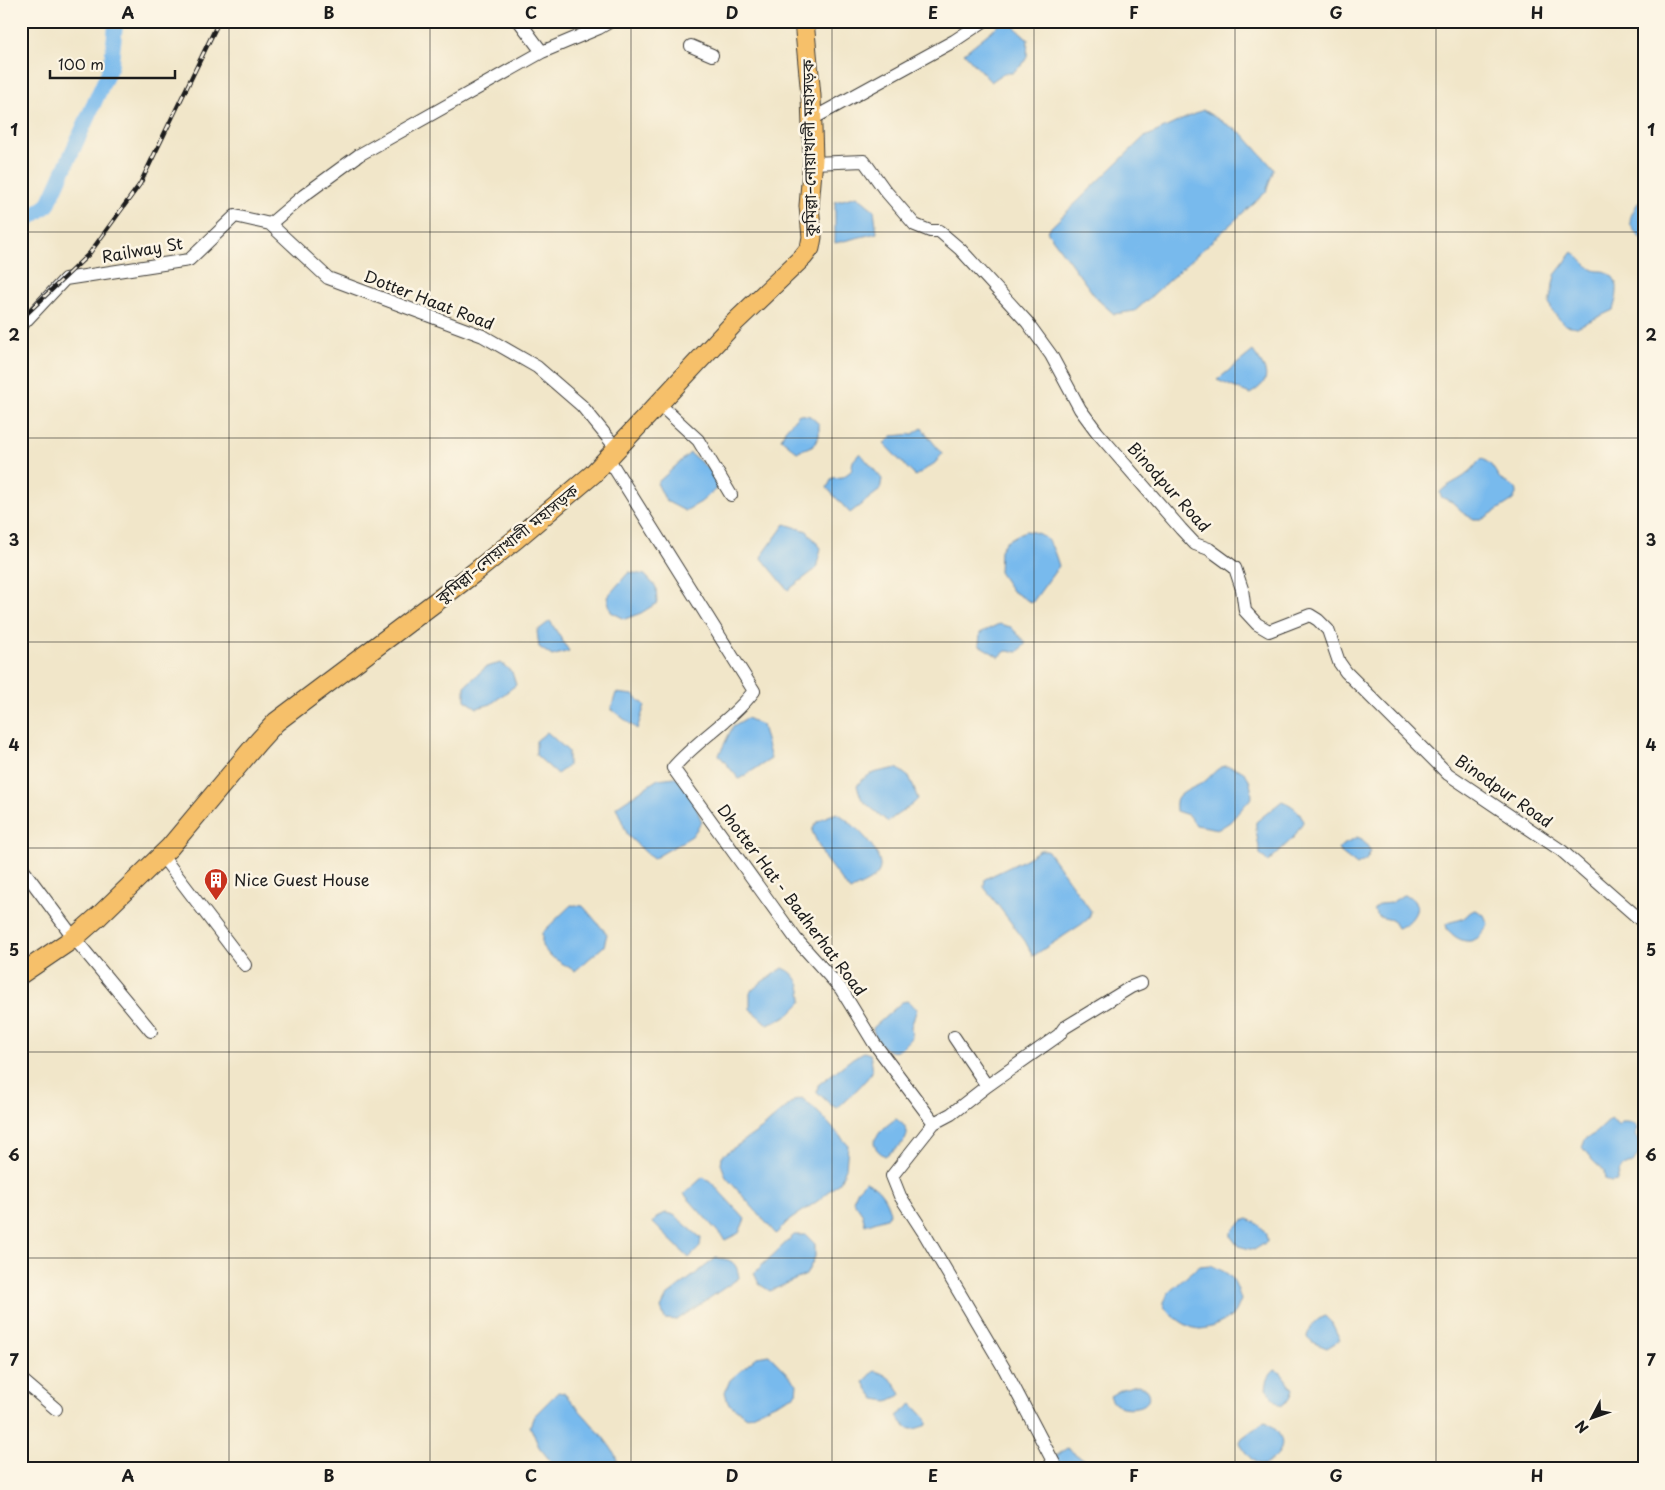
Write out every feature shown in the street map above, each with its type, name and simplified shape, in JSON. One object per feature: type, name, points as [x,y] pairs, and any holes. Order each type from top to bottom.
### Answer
[{"type":"highway","name":"কুমিল্লা–নোয়াখালী মহাসড়ক","points":[[21,974],[74,938],[162,856],[276,722],[516,539],[593,474],[734,323],[803,257],[810,248],[812,237],[809,206],[812,163],[812,119],[804,21]]},
{"type":"street","points":[[519,21],[542,52]]},
{"type":"street","points":[[270,224],[303,196],[360,155],[542,52],[611,21]]},
{"type":"street","points":[[812,119],[954,41],[984,21]]},
{"type":"street","points":[[691,46],[712,55]]},
{"type":"street","name":"Binodpur Road","points":[[812,163],[864,161],[884,189],[915,224],[930,231],[939,231],[960,249],[1026,322],[1051,355],[1080,408],[1110,447],[1196,544],[1209,549],[1235,568],[1242,589],[1245,611],[1257,624],[1269,631],[1310,615],[1318,620],[1328,630],[1339,662],[1346,672],[1448,774],[1562,851],[1644,923]]},
{"type":"street","name":"Railway St","points":[[21,326],[65,279],[189,260],[235,216],[270,224]]},
{"type":"street","name":"Dotter Haat Road","points":[[270,224],[328,278],[483,336],[538,367],[582,406],[613,453]]},
{"type":"street","points":[[659,404],[698,440],[731,495]]},
{"type":"street","name":"Dhotter Hat - Badherhat Road","points":[[613,453],[754,692],[743,705],[682,757],[673,768],[796,939],[841,989],[874,1043],[934,1124]]},
{"type":"street","points":[[162,856],[245,965]]},
{"type":"street","points":[[21,867],[74,938],[151,1031]]},
{"type":"street","points":[[1057,1469],[1005,1370],[900,1196],[892,1176],[934,1124],[951,1114],[1058,1035],[1064,1028],[1131,987],[1141,983]]},
{"type":"street","points":[[954,1037],[987,1086]]},
{"type":"street","points":[[21,1378],[56,1409]]},
{"type":"water","points":[[1008,21],[1028,39],[1027,57],[1023,64],[1012,73],[1004,73],[991,82],[964,53],[1000,24]]},
{"type":"water","points":[[1203,110],[1243,134],[1274,169],[1266,192],[1135,311],[1114,314],[1097,299],[1047,231],[1143,138]]},
{"type":"water","points":[[857,196],[874,210],[877,233],[835,243],[835,202]]},
{"type":"water","points":[[1644,200],[1644,242],[1634,231],[1630,219],[1639,201]]},
{"type":"water","points":[[1573,252],[1591,269],[1604,271],[1611,275],[1617,289],[1613,310],[1577,327],[1565,325],[1552,311],[1549,303],[1555,275]]},
{"type":"water","points":[[1253,351],[1265,369],[1266,374],[1263,384],[1258,389],[1250,394],[1217,380]]},
{"type":"water","points":[[799,414],[810,416],[819,424],[819,436],[814,445],[797,452],[781,439],[785,430]]},
{"type":"water","points":[[922,428],[942,454],[935,463],[915,476],[884,444],[892,436],[913,434]]},
{"type":"water","points":[[690,453],[717,476],[717,488],[701,502],[685,511],[666,501],[657,483]]},
{"type":"water","points":[[860,453],[882,479],[880,490],[850,513],[827,488],[832,478],[843,477],[851,471],[853,461]]},
{"type":"water","points":[[1482,458],[1491,465],[1501,480],[1516,488],[1517,492],[1513,500],[1483,519],[1474,519],[1466,515],[1452,502],[1441,497],[1440,492],[1470,471]]},
{"type":"water","points":[[785,524],[807,531],[821,548],[816,569],[788,590],[761,557]]},
{"type":"water","points":[[1025,531],[1040,534],[1049,542],[1059,566],[1032,603],[1012,591],[999,572],[1000,550],[1006,541]]},
{"type":"water","points":[[629,572],[645,575],[656,587],[657,603],[641,613],[625,619],[611,612],[607,597]]},
{"type":"water","points":[[550,621],[569,651],[552,656],[539,647],[537,631]]},
{"type":"water","points":[[999,624],[1011,627],[1026,643],[1018,652],[1006,651],[999,657],[979,645],[980,633]]},
{"type":"water","points":[[501,663],[512,672],[516,685],[491,704],[477,708],[465,700],[465,686],[486,667]]},
{"type":"water","points":[[616,693],[633,695],[645,705],[637,729],[611,709]]},
{"type":"water","points":[[747,718],[762,725],[771,759],[739,779],[719,755],[733,726]]},
{"type":"water","points":[[547,732],[568,751],[568,766],[557,774],[536,755],[536,741]]},
{"type":"water","points":[[1226,766],[1239,770],[1246,775],[1249,779],[1252,797],[1230,822],[1219,829],[1196,825],[1188,815],[1176,811],[1176,802],[1179,796],[1204,782],[1219,768]]},
{"type":"water","points":[[897,768],[910,778],[918,799],[888,822],[862,800],[857,786],[870,775]]},
{"type":"water","points":[[675,777],[688,788],[702,822],[692,836],[653,859],[628,836],[616,807],[658,779]]},
{"type":"water","points":[[1282,801],[1295,809],[1303,822],[1294,837],[1268,862],[1260,854],[1256,822]]},
{"type":"water","points":[[837,813],[866,838],[878,856],[880,864],[879,871],[874,878],[850,891],[825,859],[812,831],[819,821]]},
{"type":"water","points":[[1357,837],[1362,839],[1371,851],[1366,860],[1357,865],[1338,850],[1341,846]]},
{"type":"water","points":[[1040,850],[1047,850],[1091,911],[1089,918],[1082,924],[1033,956],[1025,941],[984,887],[985,879]]},
{"type":"water","points":[[1403,895],[1411,897],[1417,906],[1413,917],[1403,926],[1397,928],[1392,920],[1379,917],[1373,910],[1380,904],[1391,903]]},
{"type":"water","points":[[571,905],[583,906],[607,934],[604,946],[575,971],[550,956],[542,946],[542,933]]},
{"type":"water","points":[[1476,910],[1484,915],[1488,924],[1475,940],[1464,941],[1447,929],[1446,924],[1462,919]]},
{"type":"water","points":[[783,968],[796,977],[801,991],[802,1002],[790,1014],[768,1025],[750,1009],[750,992]]},
{"type":"water","points":[[907,1001],[917,1009],[911,1027],[912,1038],[899,1050],[893,1052],[881,1044],[873,1028],[902,1002]]},
{"type":"water","points":[[864,1052],[870,1054],[871,1073],[837,1108],[831,1105],[817,1092],[818,1085],[853,1058]]},
{"type":"water","points":[[802,1098],[820,1114],[848,1145],[846,1168],[840,1182],[819,1200],[787,1222],[776,1234],[726,1177],[721,1164],[722,1156],[761,1129],[795,1100]]},
{"type":"water","points":[[896,1119],[903,1124],[907,1130],[907,1135],[901,1144],[885,1156],[877,1149],[874,1143],[883,1130]]},
{"type":"water","points":[[1611,1119],[1619,1126],[1622,1122],[1631,1123],[1638,1128],[1635,1136],[1640,1143],[1641,1151],[1632,1163],[1621,1169],[1617,1181],[1611,1182],[1605,1179],[1604,1171],[1582,1147],[1585,1139],[1596,1133]]},
{"type":"water","points":[[703,1177],[710,1181],[745,1219],[739,1233],[725,1240],[684,1194]]},
{"type":"water","points":[[866,1181],[882,1194],[890,1213],[886,1218],[865,1225],[862,1213],[853,1200],[858,1189]]},
{"type":"water","points":[[666,1213],[674,1215],[701,1238],[700,1247],[689,1258],[653,1223],[658,1216]]},
{"type":"water","points":[[1248,1219],[1262,1228],[1267,1238],[1267,1242],[1254,1250],[1238,1246],[1231,1237],[1231,1232],[1242,1221]]},
{"type":"water","points":[[794,1235],[806,1235],[815,1244],[815,1257],[806,1275],[770,1291],[759,1284],[754,1273]]},
{"type":"water","points":[[716,1258],[732,1262],[737,1268],[739,1278],[677,1320],[665,1319],[661,1308],[667,1296]]},
{"type":"water","points":[[1210,1265],[1224,1271],[1232,1278],[1241,1300],[1231,1317],[1212,1327],[1198,1329],[1188,1326],[1175,1318],[1164,1308],[1164,1302],[1169,1292],[1199,1266]]},
{"type":"water","points":[[1325,1316],[1332,1323],[1340,1340],[1327,1348],[1314,1343],[1307,1337],[1313,1324]]},
{"type":"water","points":[[769,1355],[797,1384],[796,1394],[747,1417],[728,1403],[725,1392],[730,1380],[757,1357]]},
{"type":"water","points":[[1275,1370],[1281,1373],[1293,1389],[1290,1399],[1281,1406],[1266,1389],[1268,1379]]},
{"type":"water","points":[[874,1371],[890,1379],[897,1386],[901,1395],[888,1401],[875,1399],[864,1382]]},
{"type":"water","points":[[1137,1385],[1145,1389],[1149,1396],[1147,1402],[1141,1406],[1128,1408],[1120,1406],[1110,1396],[1122,1389]]},
{"type":"water","points":[[558,1392],[564,1393],[593,1425],[613,1451],[617,1459],[614,1469],[557,1469],[539,1447],[530,1426],[534,1416]]},
{"type":"water","points":[[912,1404],[927,1420],[927,1425],[910,1429],[897,1416]]},
{"type":"water","points":[[1266,1422],[1275,1429],[1282,1442],[1279,1452],[1275,1457],[1262,1465],[1250,1458],[1240,1442],[1242,1438]]},
{"type":"water","points":[[1067,1448],[1084,1460],[1090,1469],[1061,1469],[1055,1457]]},
{"type":"waterway","points":[[21,224],[48,205],[111,66],[116,21]]},
{"type":"railway","points":[[21,319],[89,254],[140,184],[219,21]]},
{"type":"place","name":"Nice Guest House","points":[[216,901]]}]
